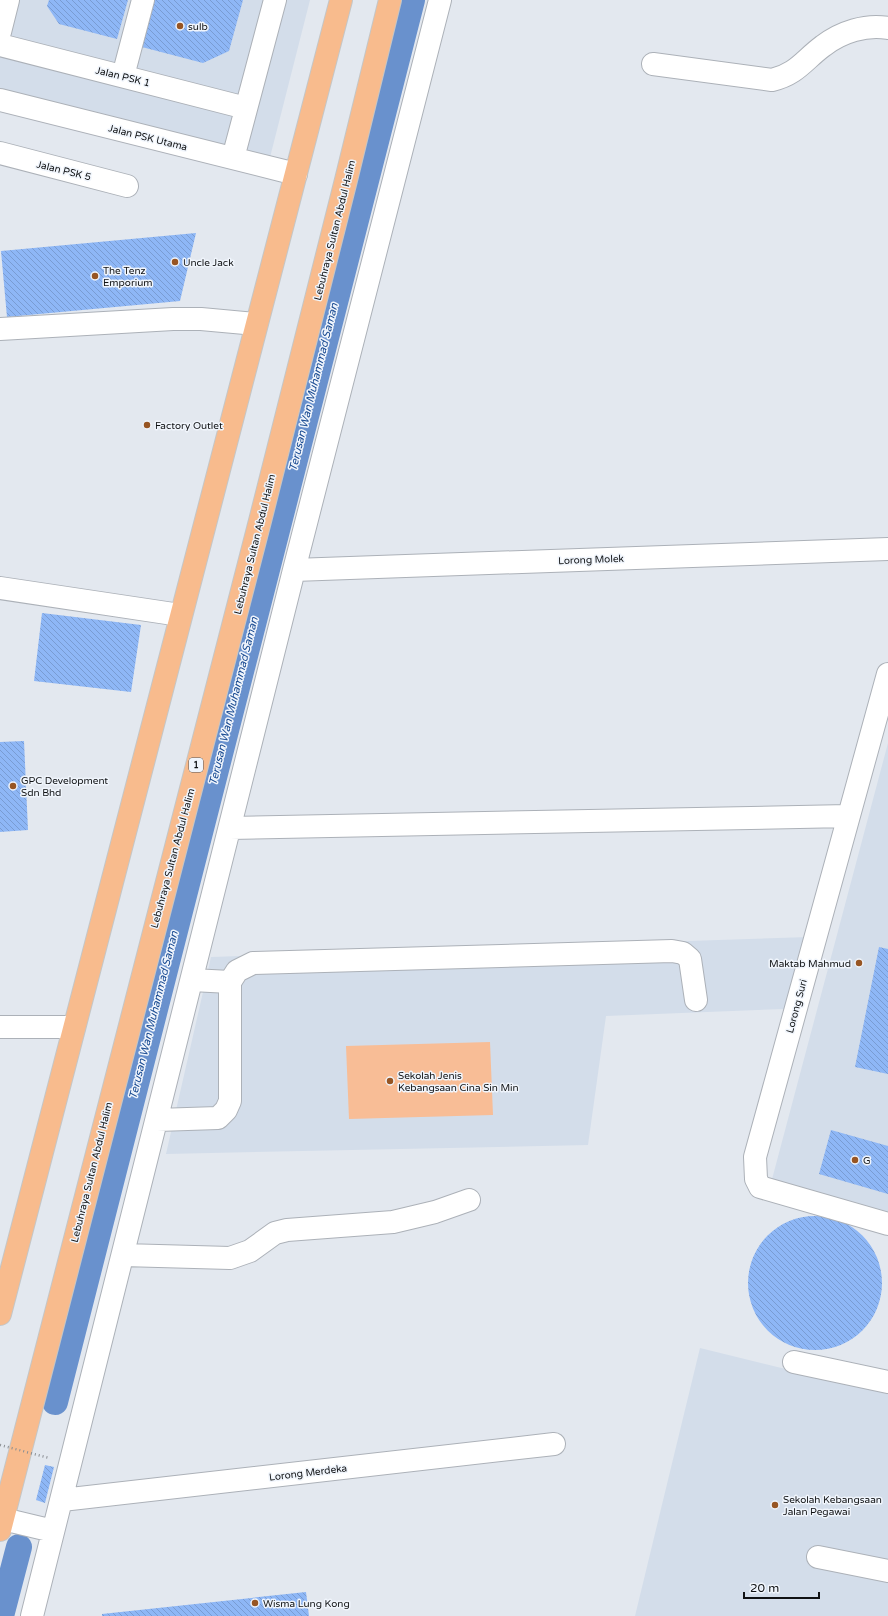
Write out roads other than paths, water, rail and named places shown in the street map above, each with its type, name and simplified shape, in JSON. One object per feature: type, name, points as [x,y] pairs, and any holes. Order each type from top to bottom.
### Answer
[{"type":"main road","points":[[0,1314],[180,615],[341,0]]},
{"type":"main road","name":"Lebuhraya Sultan Abdul Halim","points":[[1,1524],[263,509],[390,0]]},
{"type":"street","points":[[0,32],[8,0]]},
{"type":"street","points":[[123,76],[142,0]]},
{"type":"street","points":[[233,158],[275,0]]},
{"type":"street","points":[[32,1616],[294,570],[440,0]]},
{"type":"street","points":[[653,64],[772,80],[794,72],[824,45],[852,31],[880,26],[888,28]]},
{"type":"street","name":"Jalan PSK 1","points":[[0,45],[246,108]]},
{"type":"street","name":"Jalan PSK Utama","points":[[0,100],[296,174]]},
{"type":"street","name":"Jalan PSK 5","points":[[0,153],[127,186]]},
{"type":"street","points":[[0,330],[173,319],[201,319],[256,324]]},
{"type":"street","name":"Lorong Molek","points":[[294,570],[888,549]]},
{"type":"street","points":[[0,588],[180,615]]},
{"type":"street","name":"Lorong Suri","points":[[888,674],[754,1157],[756,1180],[760,1187],[888,1224]]},
{"type":"street","points":[[230,828],[848,816]]},
{"type":"street","points":[[157,1120],[218,1118],[226,1110],[230,1101],[230,982],[237,971],[253,963],[672,951],[683,953],[690,958],[696,1000]]},
{"type":"street","points":[[192,980],[230,982]]},
{"type":"street","points":[[0,1027],[74,1027]]},
{"type":"street","points":[[123,1255],[230,1258],[250,1251],[276,1233],[288,1230],[393,1222],[435,1212],[469,1200]]},
{"type":"street","points":[[794,1362],[888,1382]]},
{"type":"street","name":"Lorong Merdeka","points":[[62,1500],[554,1444]]},
{"type":"street","points":[[1,1524],[53,1531]]},
{"type":"street","points":[[818,1557],[888,1571]]},
{"type":"waterway","name":"Terusan Wan Muhammad Saman","points":[[55,1402],[412,0]]},
{"type":"waterway","name":"Terusan Wan Muhammad Saman","points":[[1,1616],[19,1547]]},
{"type":"place","name":"sulb","points":[[180,26]]},
{"type":"place","name":"Uncle Jack","points":[[175,262]]},
{"type":"place","name":"The Tenz Emporium","points":[[95,276]]},
{"type":"place","name":"Factory Outlet","points":[[147,425]]},
{"type":"place","name":"GPC Development Sdn Bhd","points":[[13,786]]},
{"type":"place","name":"Maktab Mahmud","points":[[859,963]]},
{"type":"place","name":"Sekolah Jenis Kebangsaan Cina Sin Min","points":[[390,1081]]},
{"type":"place","name":"G","points":[[855,1160]]},
{"type":"place","name":"Sekolah Kebangsaan Jalan Pegawai","points":[[775,1505]]},
{"type":"place","name":"Wisma Lung Kong","points":[[255,1603]]}]
